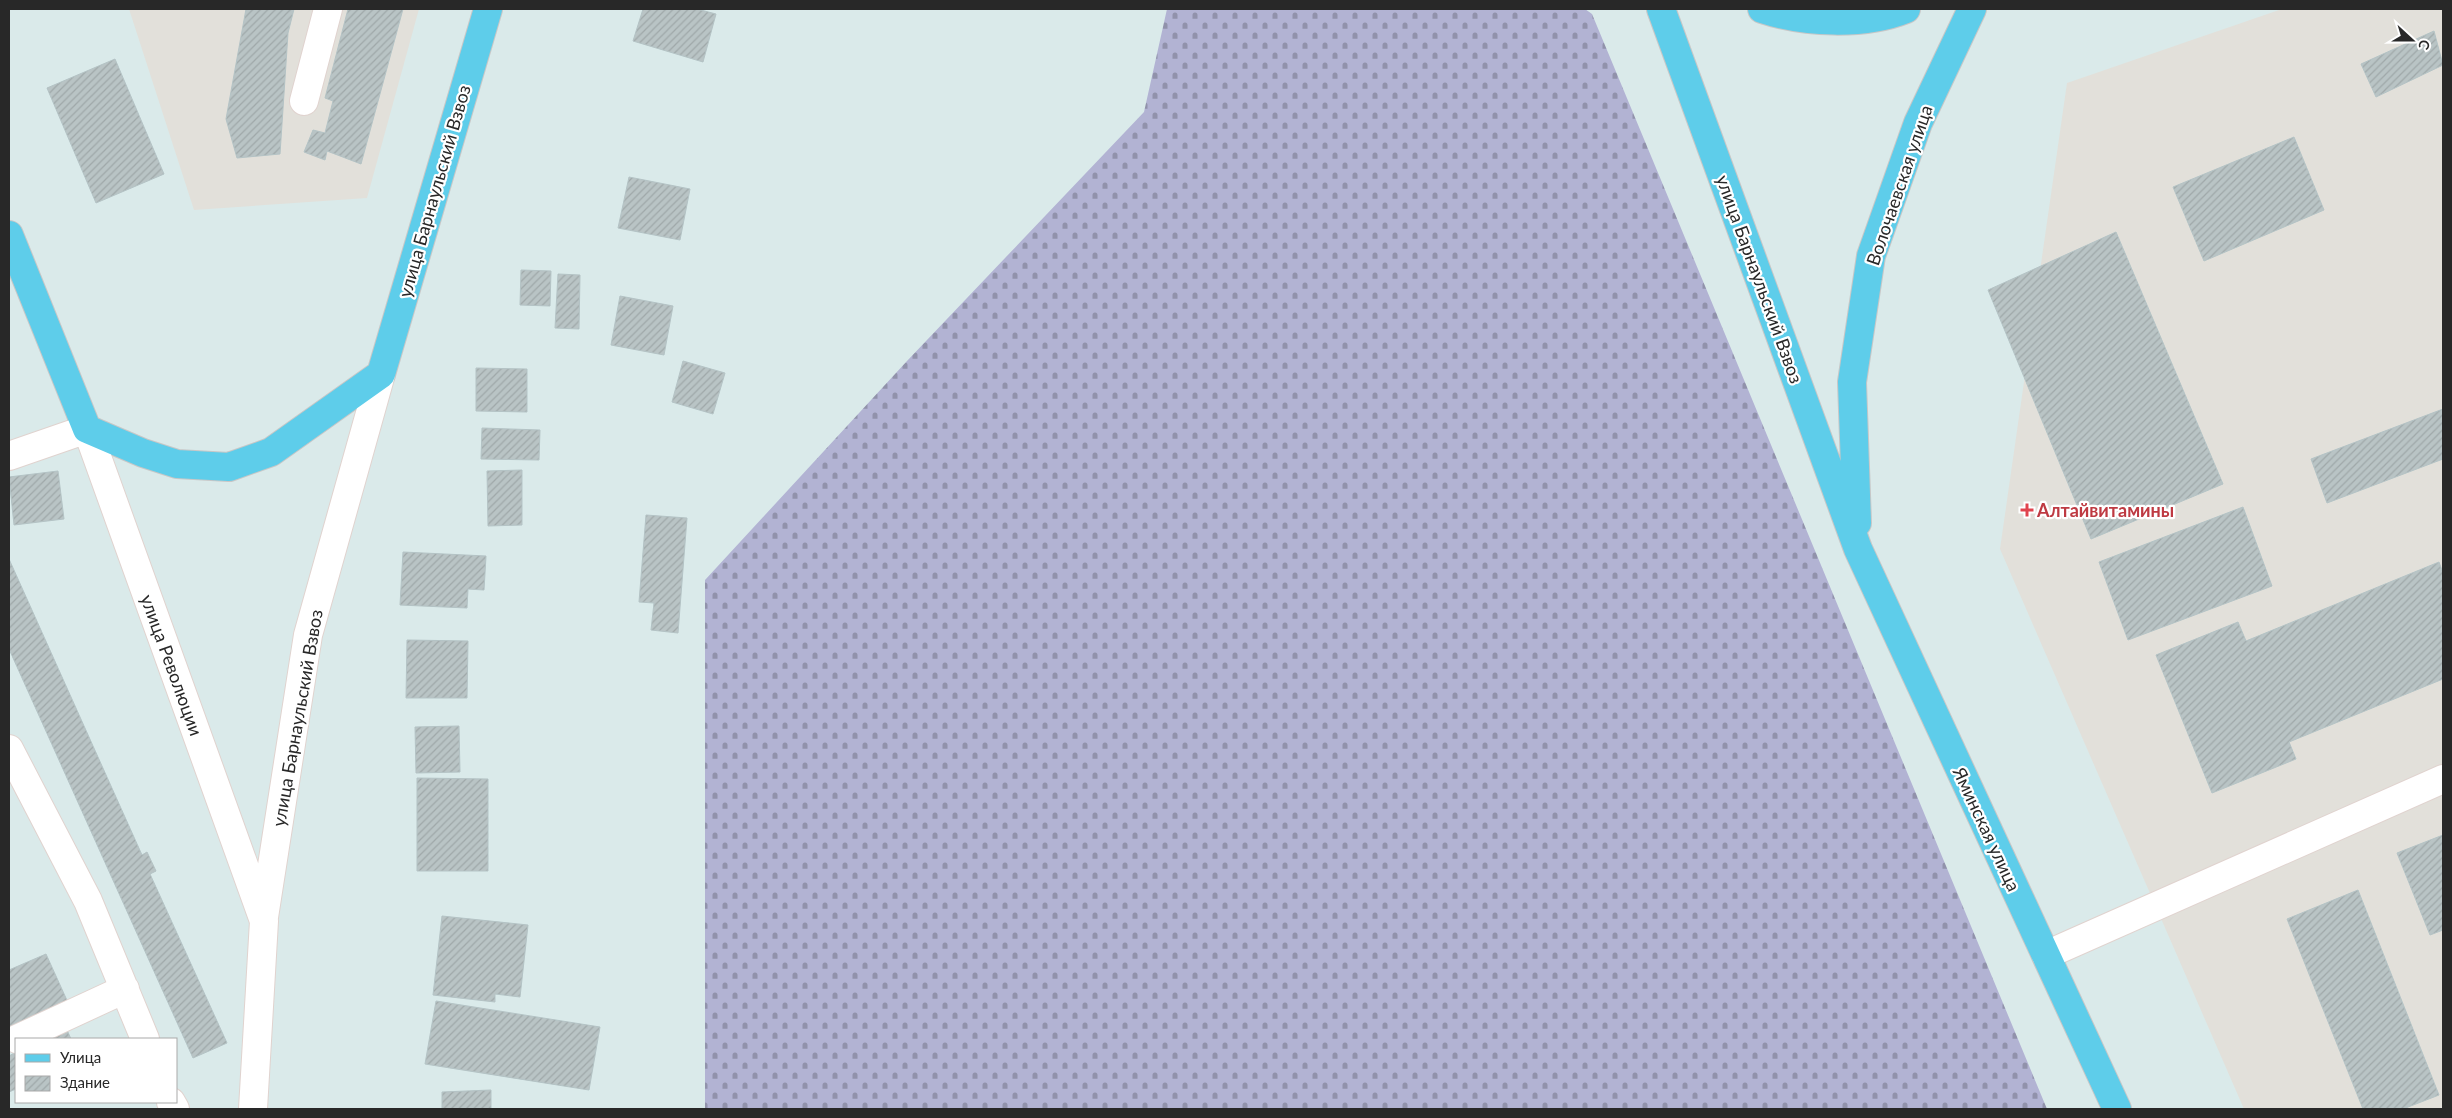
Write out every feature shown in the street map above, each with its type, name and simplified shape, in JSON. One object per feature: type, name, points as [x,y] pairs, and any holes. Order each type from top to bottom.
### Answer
[{"type":"main road","name":"улица Барнаульский Взвоз","points":[[381,374],[488,9]]},
{"type":"main road","name":"улица Барнаульский Взвоз","points":[[1661,9],[1858,549]]},
{"type":"main road","points":[[1762,9],[1823,22],[1890,15],[1906,9]]},
{"type":"main road","name":"Волочаевская улица","points":[[1858,549],[1852,382],[1871,256],[1918,123],[1972,9]]},
{"type":"main road","name":"улица Революции","points":[[9,235],[87,429]]},
{"type":"main road","points":[[87,429],[143,453],[177,464],[229,467],[271,452],[381,374]]},
{"type":"main road","name":"Яминская улица","points":[[1858,549],[2116,1109]]},
{"type":"street","points":[[304,101],[328,9]]},
{"type":"street","name":"улица Барнаульский Взвоз","points":[[264,921],[308,634],[381,374]]},
{"type":"street","points":[[9,456],[87,429]]},
{"type":"street","name":"улица Революции","points":[[87,429],[264,921],[253,1109]]},
{"type":"street","points":[[9,750],[88,901],[145,1038]]},
{"type":"street","points":[[2046,955],[2443,779]]},
{"type":"street","points":[[19,1038],[125,989]]},
{"type":"shaded area","points":[[129,9],[419,9],[367,198],[194,210]]},
{"type":"shaded area","points":[[2282,9],[2443,9],[2443,1109],[2244,1109],[2000,549],[2067,83]]},
{"type":"green space","points":[[1167,9],[1585,9],[1592,14],[2047,1109],[705,1109],[705,580],[907,361],[1144,112]]},
{"type":"building","points":[[246,9],[294,9],[288,33],[280,154],[237,158],[226,119]]},
{"type":"building","points":[[348,9],[403,9],[361,164],[327,151],[325,160],[304,152],[313,130],[325,133],[333,101],[325,98]]},
{"type":"building","points":[[643,9],[697,9],[716,14],[703,62],[633,41]]},
{"type":"building","points":[[2434,31],[2443,65],[2376,97],[2361,64]]},
{"type":"building","points":[[115,59],[164,174],[96,203],[47,88]]},
{"type":"building","points":[[2294,137],[2324,210],[2204,261],[2173,187]]},
{"type":"building","points":[[629,177],[690,189],[680,240],[618,228]]},
{"type":"building","points":[[2116,232],[2223,484],[2091,539],[1988,290]]},
{"type":"building","points":[[521,270],[551,271],[550,306],[520,305]]},
{"type":"building","points":[[558,274],[580,275],[579,329],[555,328]]},
{"type":"building","points":[[620,296],[673,306],[664,355],[611,345]]},
{"type":"building","points":[[683,361],[725,373],[713,414],[672,402]]},
{"type":"building","points":[[476,368],[527,369],[527,412],[476,411]]},
{"type":"building","points":[[2443,409],[2443,459],[2327,503],[2311,459]]},
{"type":"building","points":[[482,428],[540,430],[539,460],[481,459]]},
{"type":"building","points":[[522,470],[522,525],[488,526],[487,471]]},
{"type":"building","points":[[58,471],[64,519],[14,525],[9,477]]},
{"type":"building","points":[[2243,507],[2272,586],[2128,640],[2099,562]]},
{"type":"building","points":[[646,515],[687,518],[678,633],[651,630],[654,603],[639,602]]},
{"type":"building","points":[[403,552],[486,556],[484,590],[468,589],[467,608],[400,605]]},
{"type":"building","points":[[9,559],[142,855],[147,852],[156,871],[150,874],[227,1043],[193,1058],[9,649]]},
{"type":"building","points":[[2439,562],[2443,573],[2443,679],[2289,742],[2296,759],[2212,793],[2156,655],[2238,622],[2246,641]]},
{"type":"building","points":[[407,640],[468,641],[467,698],[406,698]]},
{"type":"building","points":[[459,726],[460,772],[416,773],[415,727]]},
{"type":"building","points":[[417,778],[488,779],[488,871],[417,871]]},
{"type":"building","points":[[2443,835],[2443,930],[2430,935],[2397,853]]},
{"type":"building","points":[[2358,890],[2439,1095],[2403,1109],[2363,1109],[2287,919]]},
{"type":"building","points":[[442,916],[528,925],[520,997],[495,994],[495,1002],[433,995]]},
{"type":"building","points":[[46,954],[70,1007],[9,1034],[9,970]]},
{"type":"building","points":[[436,1001],[600,1027],[589,1090],[425,1064]]},
{"type":"building","points":[[67,1030],[71,1038],[47,1038]]},
{"type":"building","points":[[15,1053],[15,1089],[9,1092],[9,1056]]},
{"type":"building","points":[[491,1090],[491,1109],[442,1109],[442,1092]]},
{"type":"place","name":"Алтайвитамины","points":[[2027,510]]}]
